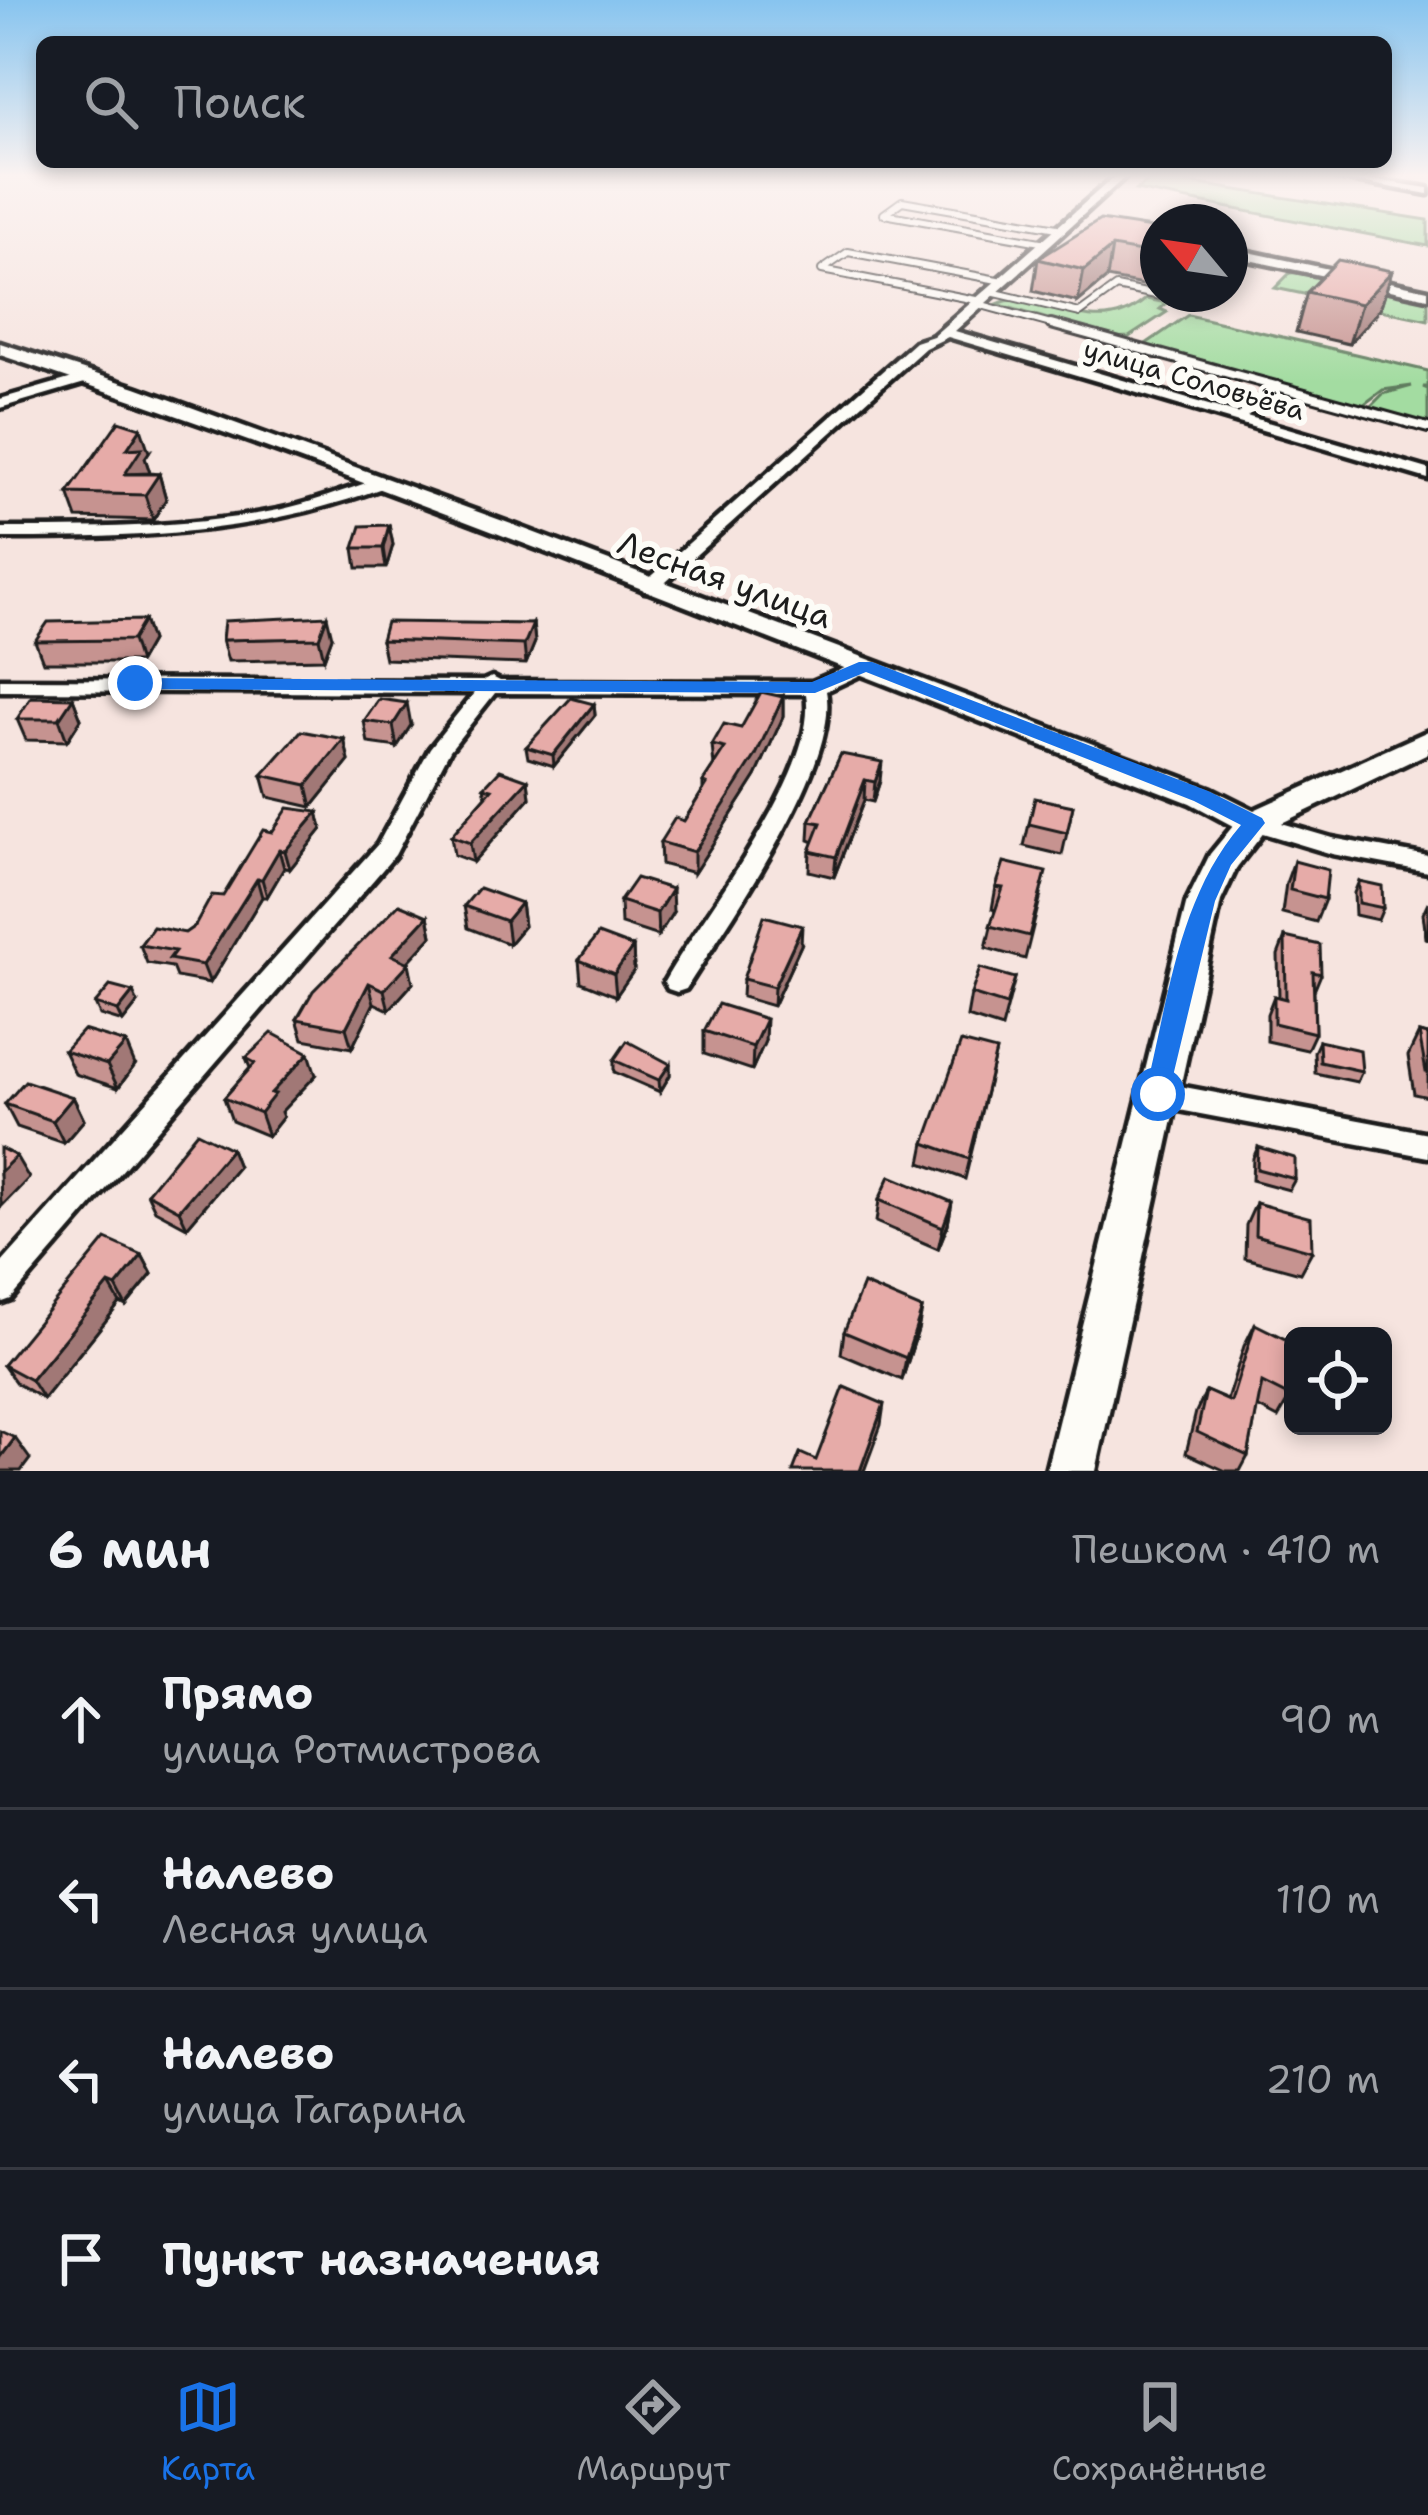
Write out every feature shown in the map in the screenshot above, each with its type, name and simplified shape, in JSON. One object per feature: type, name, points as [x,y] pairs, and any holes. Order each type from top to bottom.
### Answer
[{"type":"street","points":[[650,587],[920,346],[946,332],[1043,246]]},
{"type":"street","points":[[1248,256],[1428,294]]},
{"type":"street","name":"улица Соловьёва","points":[[946,332],[1428,474]]},
{"type":"street","name":"Лесная улица","points":[[0,349],[90,377],[866,665],[1201,796],[1254,823],[1333,846],[1428,864]]},
{"type":"street","points":[[0,404],[90,377]]},
{"type":"street","points":[[0,533],[188,530],[282,518],[376,484]]},
{"type":"street","points":[[0,686],[492,683],[815,688],[866,665]]},
{"type":"street","points":[[0,1288],[387,849],[441,748],[492,683]]},
{"type":"street","points":[[677,982],[807,763],[823,716],[822,698],[815,688]]},
{"type":"street","points":[[1071,1471],[1204,901],[1222,862],[1254,823],[1428,741]]},
{"type":"street","points":[[1158,1094],[1428,1145]]},
{"type":"lane","points":[[1003,281],[848,252],[822,270],[1080,313],[1116,287],[1140,291]]},
{"type":"lane","points":[[983,299],[1428,428]]},
{"type":"lane","points":[[1239,418],[1276,386]]},
{"type":"green space","points":[[1290,273],[1428,297],[1428,320],[1275,288]]},
{"type":"green space","points":[[1032,301],[1087,316],[1125,312],[1140,303],[1140,312],[1167,312],[1129,337],[1113,338],[997,304]]},
{"type":"green space","points":[[1188,315],[1428,371],[1428,387],[1423,387],[1428,389],[1428,423],[1369,408],[1383,394],[1412,386],[1383,390],[1363,405],[1143,346]]},
{"type":"building","points":[[1059,246],[1140,246],[1140,252],[1112,247],[1084,270],[1038,259]]},
{"type":"building","points":[[1338,260],[1392,271],[1361,304],[1307,292]]},
{"type":"building","points":[[119,421],[141,428],[127,449],[142,448],[125,474],[159,474],[145,495],[68,493]]},
{"type":"building","points":[[389,525],[383,548],[354,548],[361,526]]},
{"type":"building","points":[[327,616],[319,638],[222,640],[224,621]]},
{"type":"building","points":[[144,620],[132,640],[35,641],[48,622]]},
{"type":"building","points":[[386,622],[533,624],[524,645],[381,640]]},
{"type":"building","points":[[761,692],[783,697],[756,755],[694,852],[660,842],[675,818],[684,821],[707,784],[703,782],[725,748],[712,745],[724,724],[741,728]]},
{"type":"building","points":[[31,697],[73,698],[59,719],[17,719]]},
{"type":"building","points":[[571,698],[594,704],[553,755],[526,747]]},
{"type":"building","points":[[379,699],[407,703],[393,725],[364,721]]},
{"type":"building","points":[[301,731],[344,739],[307,785],[262,775]]},
{"type":"building","points":[[841,754],[882,762],[875,782],[865,780],[836,857],[810,851],[821,823],[810,821]]},
{"type":"building","points":[[500,770],[528,780],[470,843],[451,836],[492,789],[484,787]]},
{"type":"building","points":[[1035,798],[1073,806],[1067,833],[1029,824]]},
{"type":"building","points":[[288,808],[318,812],[285,851],[279,850],[262,879],[257,879],[203,965],[169,959],[175,951],[140,945],[153,927],[185,933],[195,926],[212,895],[223,896],[263,830],[272,832]]},
{"type":"building","points":[[1294,861],[1328,870],[1325,899],[1290,890]]},
{"type":"building","points":[[1004,862],[1046,872],[1029,936],[990,926],[1003,888],[996,887]]},
{"type":"building","points":[[636,878],[672,889],[657,913],[620,901]]},
{"type":"building","points":[[1359,881],[1382,886],[1383,908],[1359,903]]},
{"type":"building","points":[[479,888],[521,903],[506,921],[464,906]]},
{"type":"building","points":[[399,904],[428,916],[392,955],[409,963],[384,990],[369,983],[346,1028],[297,1019],[313,991]]},
{"type":"building","points":[[764,916],[802,926],[774,987],[743,979]]},
{"type":"building","points":[[598,934],[633,947],[614,974],[579,960]]},
{"type":"building","points":[[1285,937],[1320,945],[1321,974],[1313,972],[1315,1033],[1274,1023],[1274,996],[1286,999]]},
{"type":"building","points":[[980,968],[1015,978],[1006,1005],[971,994]]},
{"type":"building","points":[[110,986],[133,992],[118,1011],[95,1004]]},
{"type":"building","points":[[718,1004],[766,1019],[753,1047],[704,1031]]},
{"type":"building","points":[[83,1030],[126,1043],[107,1065],[64,1051]]},
{"type":"building","points":[[272,1033],[309,1053],[271,1093],[275,1094],[260,1113],[224,1098],[255,1063],[246,1058]]},
{"type":"building","points":[[1419,1033],[1428,1035],[1428,1072],[1426,1072]]},
{"type":"building","points":[[627,1041],[670,1064],[659,1080],[614,1060]]},
{"type":"building","points":[[1319,1041],[1360,1050],[1362,1071],[1320,1062]]},
{"type":"building","points":[[961,1042],[996,1051],[969,1159],[925,1143]]},
{"type":"building","points":[[25,1081],[73,1097],[53,1121],[5,1104]]},
{"type":"building","points":[[197,1132],[231,1149],[179,1210],[147,1193]]},
{"type":"building","points":[[1258,1147],[1295,1158],[1295,1179],[1257,1169]]},
{"type":"building","points":[[0,1148],[16,1156],[0,1172]]},
{"type":"building","points":[[890,1176],[952,1202],[943,1227],[879,1200]]},
{"type":"building","points":[[1256,1203],[1311,1218],[1312,1251],[1255,1235]]},
{"type":"building","points":[[106,1239],[142,1255],[116,1287],[109,1284],[31,1380],[3,1365]]},
{"type":"building","points":[[863,1284],[922,1309],[906,1358],[844,1332]]},
{"type":"building","points":[[1255,1324],[1284,1338],[1284,1394],[1262,1383],[1248,1456],[1197,1432],[1206,1391],[1231,1402]]},
{"type":"building","points":[[844,1387],[884,1404],[860,1471],[793,1471],[800,1453],[816,1460]]},
{"type":"building","points":[[0,1431],[15,1438],[0,1458]]},
{"type":"route","points":[[135,683],[815,688],[866,665],[1201,796],[1254,823],[1222,862],[1204,901],[1158,1094]]}]
